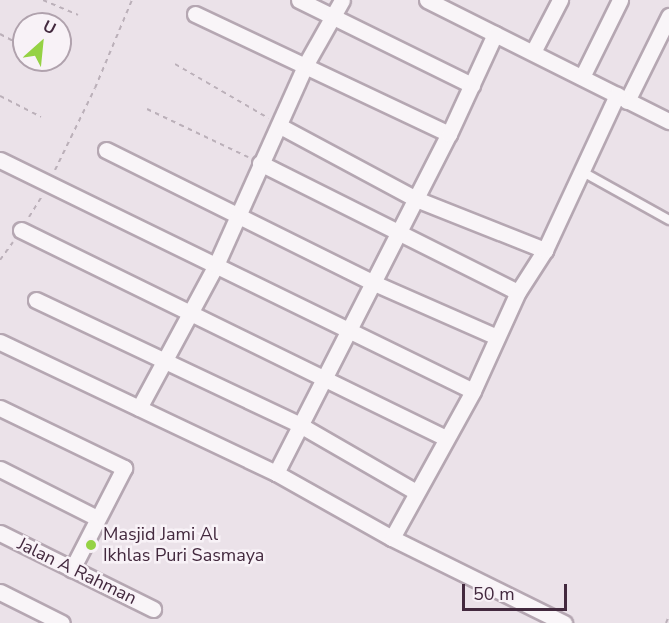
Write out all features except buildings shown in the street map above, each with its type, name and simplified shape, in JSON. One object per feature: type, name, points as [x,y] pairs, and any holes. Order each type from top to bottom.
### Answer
[{"type":"street","points":[[299,0],[334,15],[472,85]]},
{"type":"street","points":[[139,408],[216,265],[306,64],[342,0]]},
{"type":"street","points":[[427,0],[669,121]]},
{"type":"street","points":[[534,52],[560,0]]},
{"type":"street","points":[[582,77],[620,0]]},
{"type":"street","points":[[195,14],[306,64],[449,134]]},
{"type":"street","points":[[392,538],[473,392],[518,292],[545,250],[582,171],[669,16]]},
{"type":"street","points":[[276,473],[449,134],[495,34]]},
{"type":"street","points":[[280,126],[416,199],[545,250]]},
{"type":"street","points":[[106,150],[374,283],[497,337]]},
{"type":"street","points":[[0,160],[48,186],[216,265],[473,392]]},
{"type":"street","points":[[260,163],[518,292]]},
{"type":"street","points":[[21,230],[446,438]]},
{"type":"street","points":[[36,300],[165,359],[300,425],[416,492]]},
{"type":"street","points":[[0,342],[276,473],[392,538],[564,623]]},
{"type":"street","points":[[0,408],[124,468],[72,569]]},
{"type":"street","points":[[0,469],[98,518]]},
{"type":"street","name":"Jalan A Rahman","points":[[0,533],[153,609]]},
{"type":"street","points":[[0,592],[62,623]]},
{"type":"lane","points":[[582,171],[669,220]]},
{"type":"path","points":[[43,0],[78,15]]},
{"type":"path","points":[[0,260],[48,186],[95,88],[132,0]]},
{"type":"path","points":[[175,64],[280,126]]},
{"type":"path","points":[[0,96],[41,117]]},
{"type":"path","points":[[147,109],[260,163]]},
{"type":"path","points":[[666,623],[669,616]]},
{"type":"place","name":"Masjid Jami Al Ikhlas Puri Sasmaya","points":[[91,545]]}]
